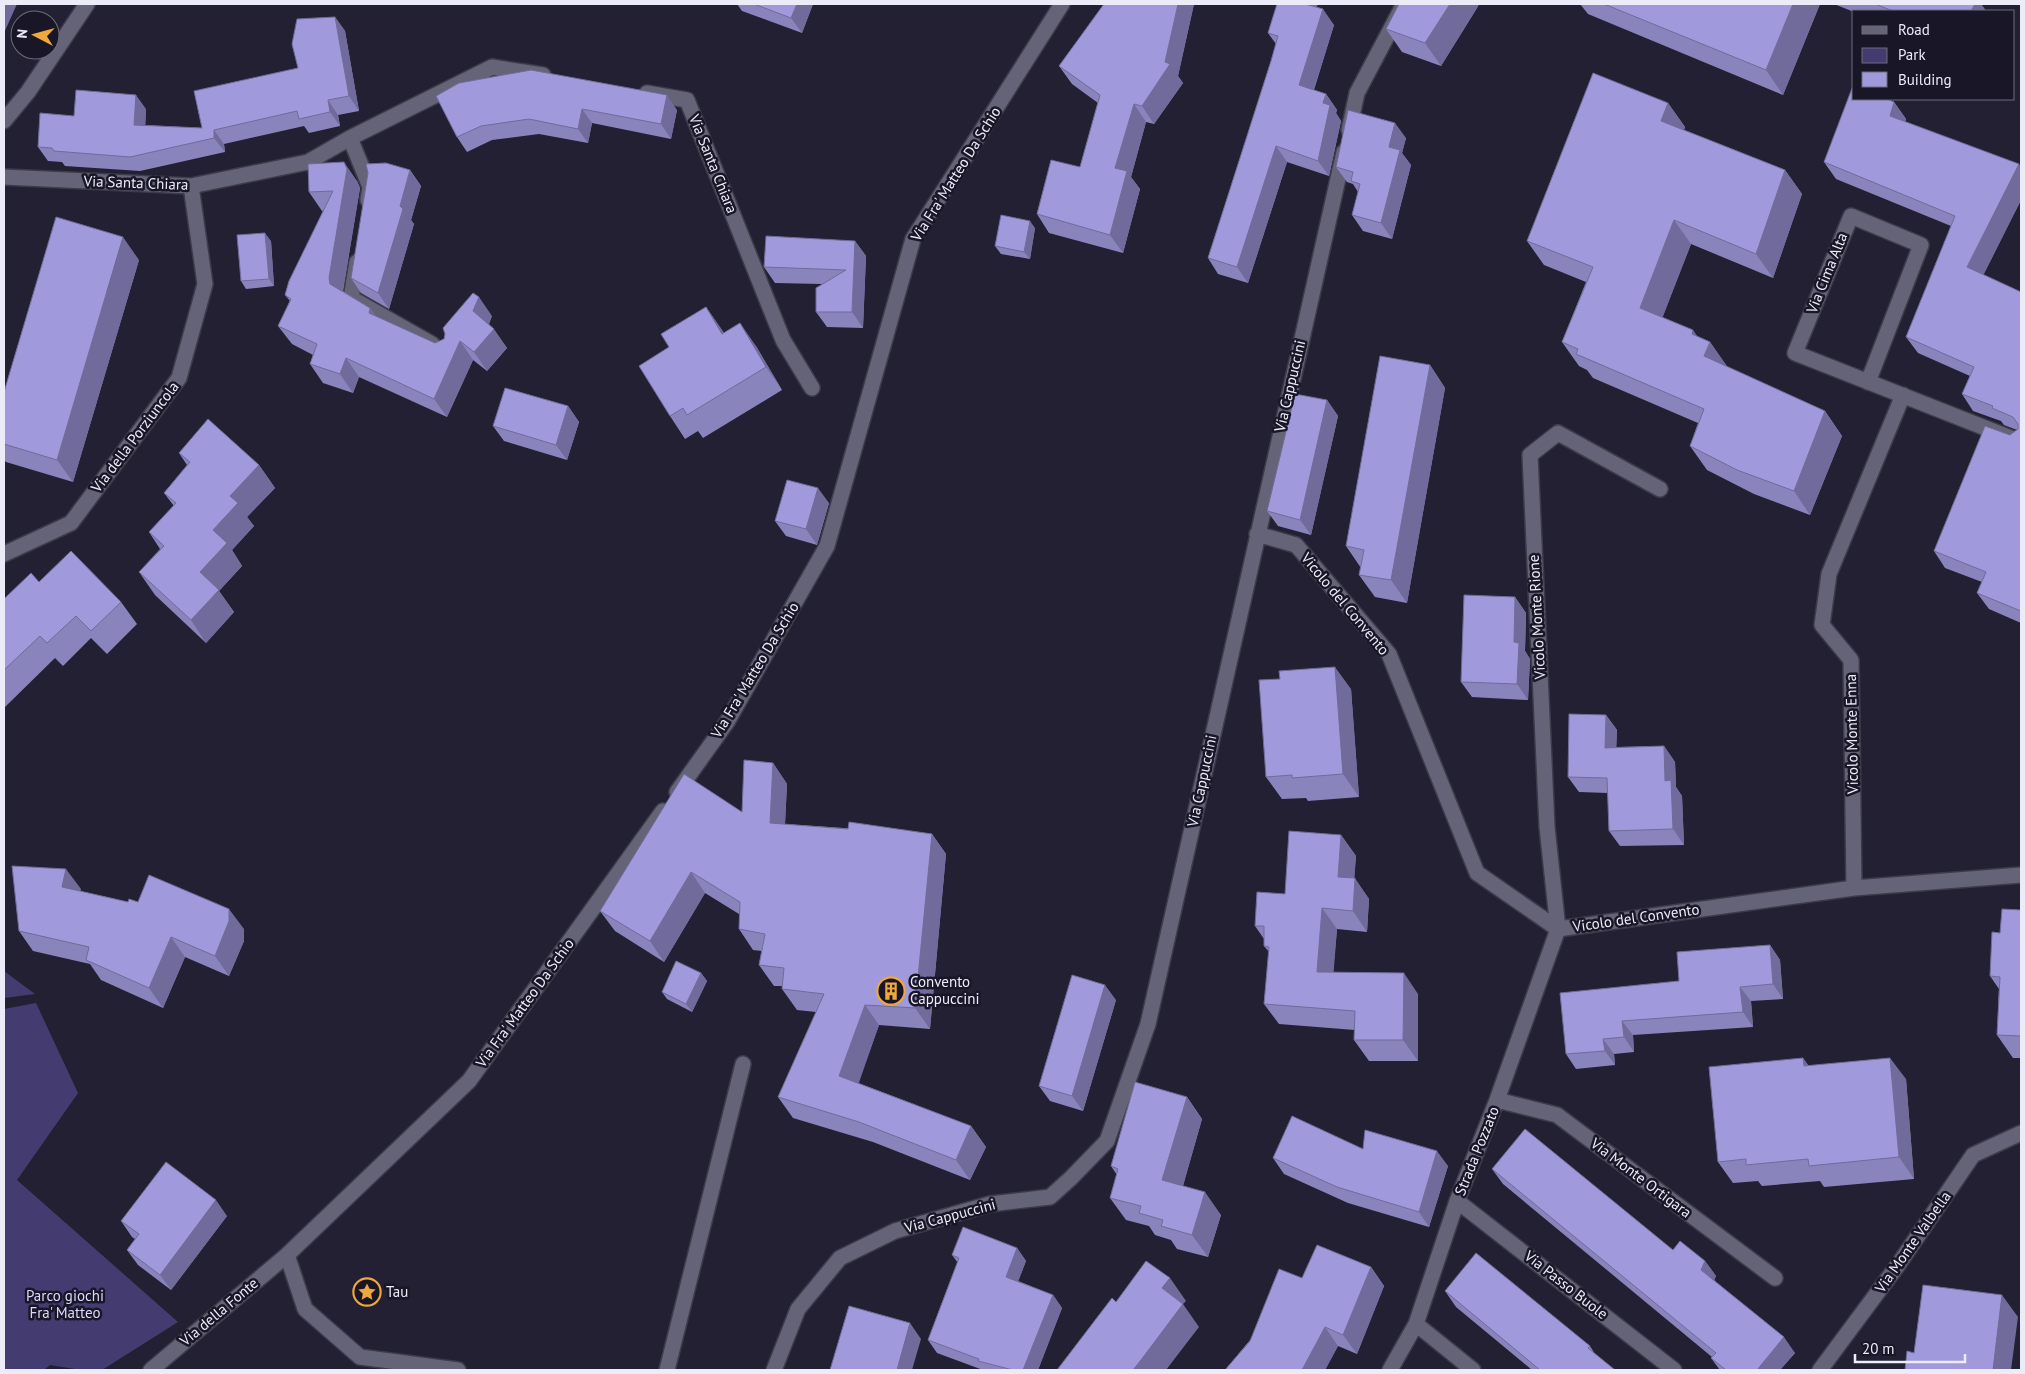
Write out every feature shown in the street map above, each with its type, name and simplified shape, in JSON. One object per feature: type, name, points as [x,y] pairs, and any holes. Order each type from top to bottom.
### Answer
[{"type":"street","points":[[4,122],[28,92],[87,4]]},
{"type":"street","name":"Via Fra' Matteo Da Schio","points":[[287,1255],[469,1081],[727,722],[827,546],[913,239],[1062,4]]},
{"type":"street","name":"Via Cappuccini","points":[[774,1370],[798,1310],[840,1258],[895,1230],[990,1204],[1050,1197],[1108,1141],[1148,1024],[1256,534],[1357,93],[1404,4]]},
{"type":"street","name":"Via Santa Chiara","points":[[4,177],[192,186],[308,162],[350,138],[492,67],[560,78]]},
{"type":"street","name":"Via Santa Chiara","points":[[629,90],[687,100],[783,340],[812,388]]},
{"type":"street","points":[[350,138],[370,187],[365,215]]},
{"type":"street","name":"Via della Porziuncola","points":[[4,554],[71,523],[179,378],[205,284],[192,186]]},
{"type":"street","name":"Via Cima Alta","points":[[1868,382],[1921,245],[1851,216],[1795,353],[1868,382],[1903,395],[2021,442]]},
{"type":"street","points":[[359,252],[351,298],[449,353]]},
{"type":"street","name":"Vicolo Monte Enna","points":[[1854,888],[1852,660],[1822,625],[1829,574],[1903,395]]},
{"type":"street","name":"Vicolo Monte Rione","points":[[1558,929],[1547,827],[1530,455],[1558,433],[1660,489]]},
{"type":"street","name":"Vicolo del Convento","points":[[1256,534],[1296,545],[1389,654],[1476,872],[1558,929],[1854,888],[2021,875]]},
{"type":"street","name":"Strada Pozzato","points":[[1390,1370],[1416,1324],[1457,1200],[1497,1100],[1558,929]]},
{"type":"street","points":[[667,1370],[743,1064]]},
{"type":"street","name":"Via Monte Ortigara","points":[[1497,1100],[1557,1116],[1775,1278]]},
{"type":"street","name":"Via Monte Valbella","points":[[1820,1370],[1898,1265],[1973,1155],[2021,1133]]},
{"type":"street","name":"Via Passo Buole","points":[[1457,1200],[1674,1370]]},
{"type":"street","points":[[287,1255],[305,1309],[360,1357],[458,1370]]},
{"type":"street","name":"Via della Fonte","points":[[151,1370],[287,1255]]},
{"type":"street","points":[[1416,1324],[1472,1370]]},
{"type":"green space","points":[[4,971],[35,994],[4,998]]},
{"type":"green space","name":"Parco giochi Fra' Matteo","points":[[36,1003],[78,1093],[17,1180],[178,1322],[102,1370],[81,1370],[50,1365],[44,1370],[4,1370],[4,1009]]},
{"type":"building","points":[[754,4],[797,4],[791,18]]},
{"type":"building","points":[[1104,4],[1178,4],[1165,62],[1170,64],[1142,106],[1134,104],[1115,168],[1127,171],[1110,235],[1037,214],[1051,160],[1080,167],[1100,95],[1059,66]]},
{"type":"building","points":[[1277,4],[1305,4],[1323,9],[1299,85],[1326,94],[1323,103],[1330,105],[1318,161],[1276,146],[1237,267],[1208,258],[1278,36],[1268,33]]},
{"type":"building","points":[[1399,4],[1450,4],[1425,43],[1386,29]]},
{"type":"building","points":[[1604,4],[1793,4],[1766,70]]},
{"type":"building","points":[[1875,4],[1975,4],[1972,10],[1890,10]]},
{"type":"building","points":[[335,17],[349,96],[328,100],[330,112],[299,119],[297,111],[214,130],[214,138],[130,157],[54,151],[52,148],[38,147],[40,113],[74,116],[76,90],[136,95],[134,125],[202,128],[194,91],[298,68],[292,44],[297,19]]},
{"type":"building","points":[[531,70],[667,95],[661,124],[582,109],[578,129],[529,119],[481,126],[457,137],[436,96],[459,83]]},
{"type":"building","points":[[1593,73],[1668,103],[1661,121],[1785,170],[1756,254],[1674,220],[1640,308],[1693,330],[1692,334],[1710,342],[1704,356],[1825,411],[1794,491],[1737,470],[1690,446],[1704,409],[1576,354],[1578,349],[1562,342],[1593,267],[1527,241]]},
{"type":"building","points":[[1852,88],[1852,100],[1889,100],[1894,102],[1890,116],[2019,164],[1967,267],[2021,292],[2021,611],[1977,593],[1986,572],[1934,551],[1985,426],[2010,435],[2018,429],[2018,424],[2013,417],[1992,408],[1993,406],[1962,394],[1974,367],[1906,337],[1955,216],[1824,162]]},
{"type":"building","points":[[1348,110],[1395,123],[1389,147],[1400,150],[1381,223],[1352,215],[1360,184],[1351,181],[1353,172],[1336,167]]},
{"type":"building","points":[[344,162],[347,169],[329,278],[330,284],[370,308],[369,313],[435,343],[444,339],[443,328],[473,293],[479,297],[473,311],[494,329],[474,352],[460,341],[434,399],[346,358],[340,374],[310,364],[317,344],[278,326],[291,299],[285,295],[289,281],[333,191],[309,192],[308,164]]},
{"type":"building","points":[[386,163],[410,170],[400,206],[403,209],[378,293],[351,278],[368,173],[366,164]]},
{"type":"building","points":[[1001,215],[1030,221],[1024,252],[995,246]]},
{"type":"building","points":[[56,217],[123,237],[57,460],[4,444],[4,392]]},
{"type":"building","points":[[265,233],[269,279],[241,281],[237,235]]},
{"type":"building","points":[[766,236],[855,241],[852,312],[816,312],[816,288],[846,270],[764,267]]},
{"type":"building","points":[[706,307],[722,334],[740,323],[766,367],[687,415],[683,408],[670,416],[639,366],[669,347],[661,334]]},
{"type":"building","points":[[1380,356],[1430,365],[1391,580],[1359,575],[1364,550],[1346,546]]},
{"type":"building","points":[[505,388],[568,406],[556,445],[493,426]]},
{"type":"building","points":[[1295,394],[1327,400],[1300,520],[1267,511]]},
{"type":"building","points":[[208,419],[259,465],[230,496],[238,503],[213,530],[227,543],[200,572],[219,590],[191,620],[139,572],[164,546],[149,532],[176,503],[164,493],[190,462],[179,453]]},
{"type":"building","points":[[787,480],[818,488],[806,529],[775,521]]},
{"type":"building","points":[[71,551],[121,602],[91,631],[76,616],[47,643],[40,636],[4,670],[4,597],[31,573],[39,582]]},
{"type":"building","points":[[1464,595],[1515,597],[1514,642],[1519,643],[1517,684],[1461,682]]},
{"type":"building","points":[[1335,667],[1343,774],[1292,778],[1292,775],[1266,777],[1259,680],[1280,679],[1279,671]]},
{"type":"building","points":[[1569,714],[1606,715],[1605,748],[1664,746],[1665,781],[1671,780],[1673,829],[1609,831],[1607,778],[1568,777]]},
{"type":"building","points":[[744,760],[773,763],[770,823],[848,829],[849,822],[932,834],[915,1008],[865,1005],[839,1076],[971,1126],[956,1160],[859,1122],[778,1097],[824,994],[782,989],[784,968],[759,965],[765,934],[739,929],[740,902],[691,872],[650,941],[600,911],[684,774],[742,812]]},
{"type":"building","points":[[1289,831],[1341,835],[1338,877],[1355,878],[1353,911],[1322,908],[1317,972],[1404,973],[1403,1040],[1354,1040],[1355,1011],[1264,1004],[1269,947],[1264,946],[1264,926],[1255,926],[1257,892],[1285,894]]},
{"type":"building","points":[[12,866],[66,869],[62,887],[128,902],[129,899],[138,902],[149,875],[229,909],[229,921],[215,956],[171,937],[149,988],[86,960],[89,947],[19,931]]},
{"type":"building","points":[[2002,909],[2021,910],[2021,1036],[1997,1035],[2000,977],[1990,976],[1992,932],[2000,933]]},
{"type":"building","points":[[1770,945],[1773,984],[1740,987],[1743,1012],[1622,1021],[1624,1037],[1603,1039],[1605,1051],[1566,1054],[1560,993],[1679,981],[1677,952]]},
{"type":"building","points":[[676,961],[701,973],[686,1004],[662,992]]},
{"type":"building","points":[[1072,975],[1105,985],[1072,1096],[1039,1086]]},
{"type":"building","points":[[1803,1058],[1804,1066],[1890,1058],[1899,1157],[1809,1166],[1808,1159],[1746,1165],[1746,1159],[1718,1162],[1709,1067]]},
{"type":"building","points":[[1135,1082],[1187,1097],[1162,1180],[1205,1192],[1192,1235],[1161,1226],[1163,1220],[1139,1213],[1141,1206],[1110,1198],[1118,1169],[1111,1166]]},
{"type":"building","points":[[1292,1116],[1363,1149],[1365,1130],[1437,1151],[1419,1212],[1337,1187],[1273,1158]]},
{"type":"building","points":[[1525,1129],[1673,1250],[1680,1241],[1705,1261],[1701,1270],[1784,1337],[1757,1370],[1726,1370],[1711,1358],[1716,1353],[1492,1169]]},
{"type":"building","points":[[166,1162],[216,1200],[160,1275],[127,1250],[139,1234],[121,1221]]},
{"type":"building","points":[[963,1227],[1017,1248],[1006,1277],[1053,1295],[1023,1370],[1013,1370],[978,1361],[979,1359],[928,1340],[959,1258],[952,1255]]},
{"type":"building","points":[[1317,1245],[1371,1267],[1343,1335],[1325,1327],[1302,1370],[1225,1370],[1250,1341],[1279,1269],[1302,1278]]},
{"type":"building","points":[[1476,1253],[1590,1346],[1588,1348],[1615,1370],[1540,1370],[1445,1291]]},
{"type":"building","points":[[1146,1261],[1170,1278],[1162,1288],[1183,1304],[1133,1370],[1057,1370],[1112,1298],[1116,1302]]},
{"type":"building","points":[[1923,1285],[2002,1295],[1993,1370],[1905,1370],[1907,1351],[1914,1353]]},
{"type":"building","points":[[849,1306],[910,1323],[897,1370],[830,1370]]},
{"type":"place","name":"Convento Cappuccini","points":[[891,991]]},
{"type":"place","name":"Tau","points":[[367,1292]]}]
